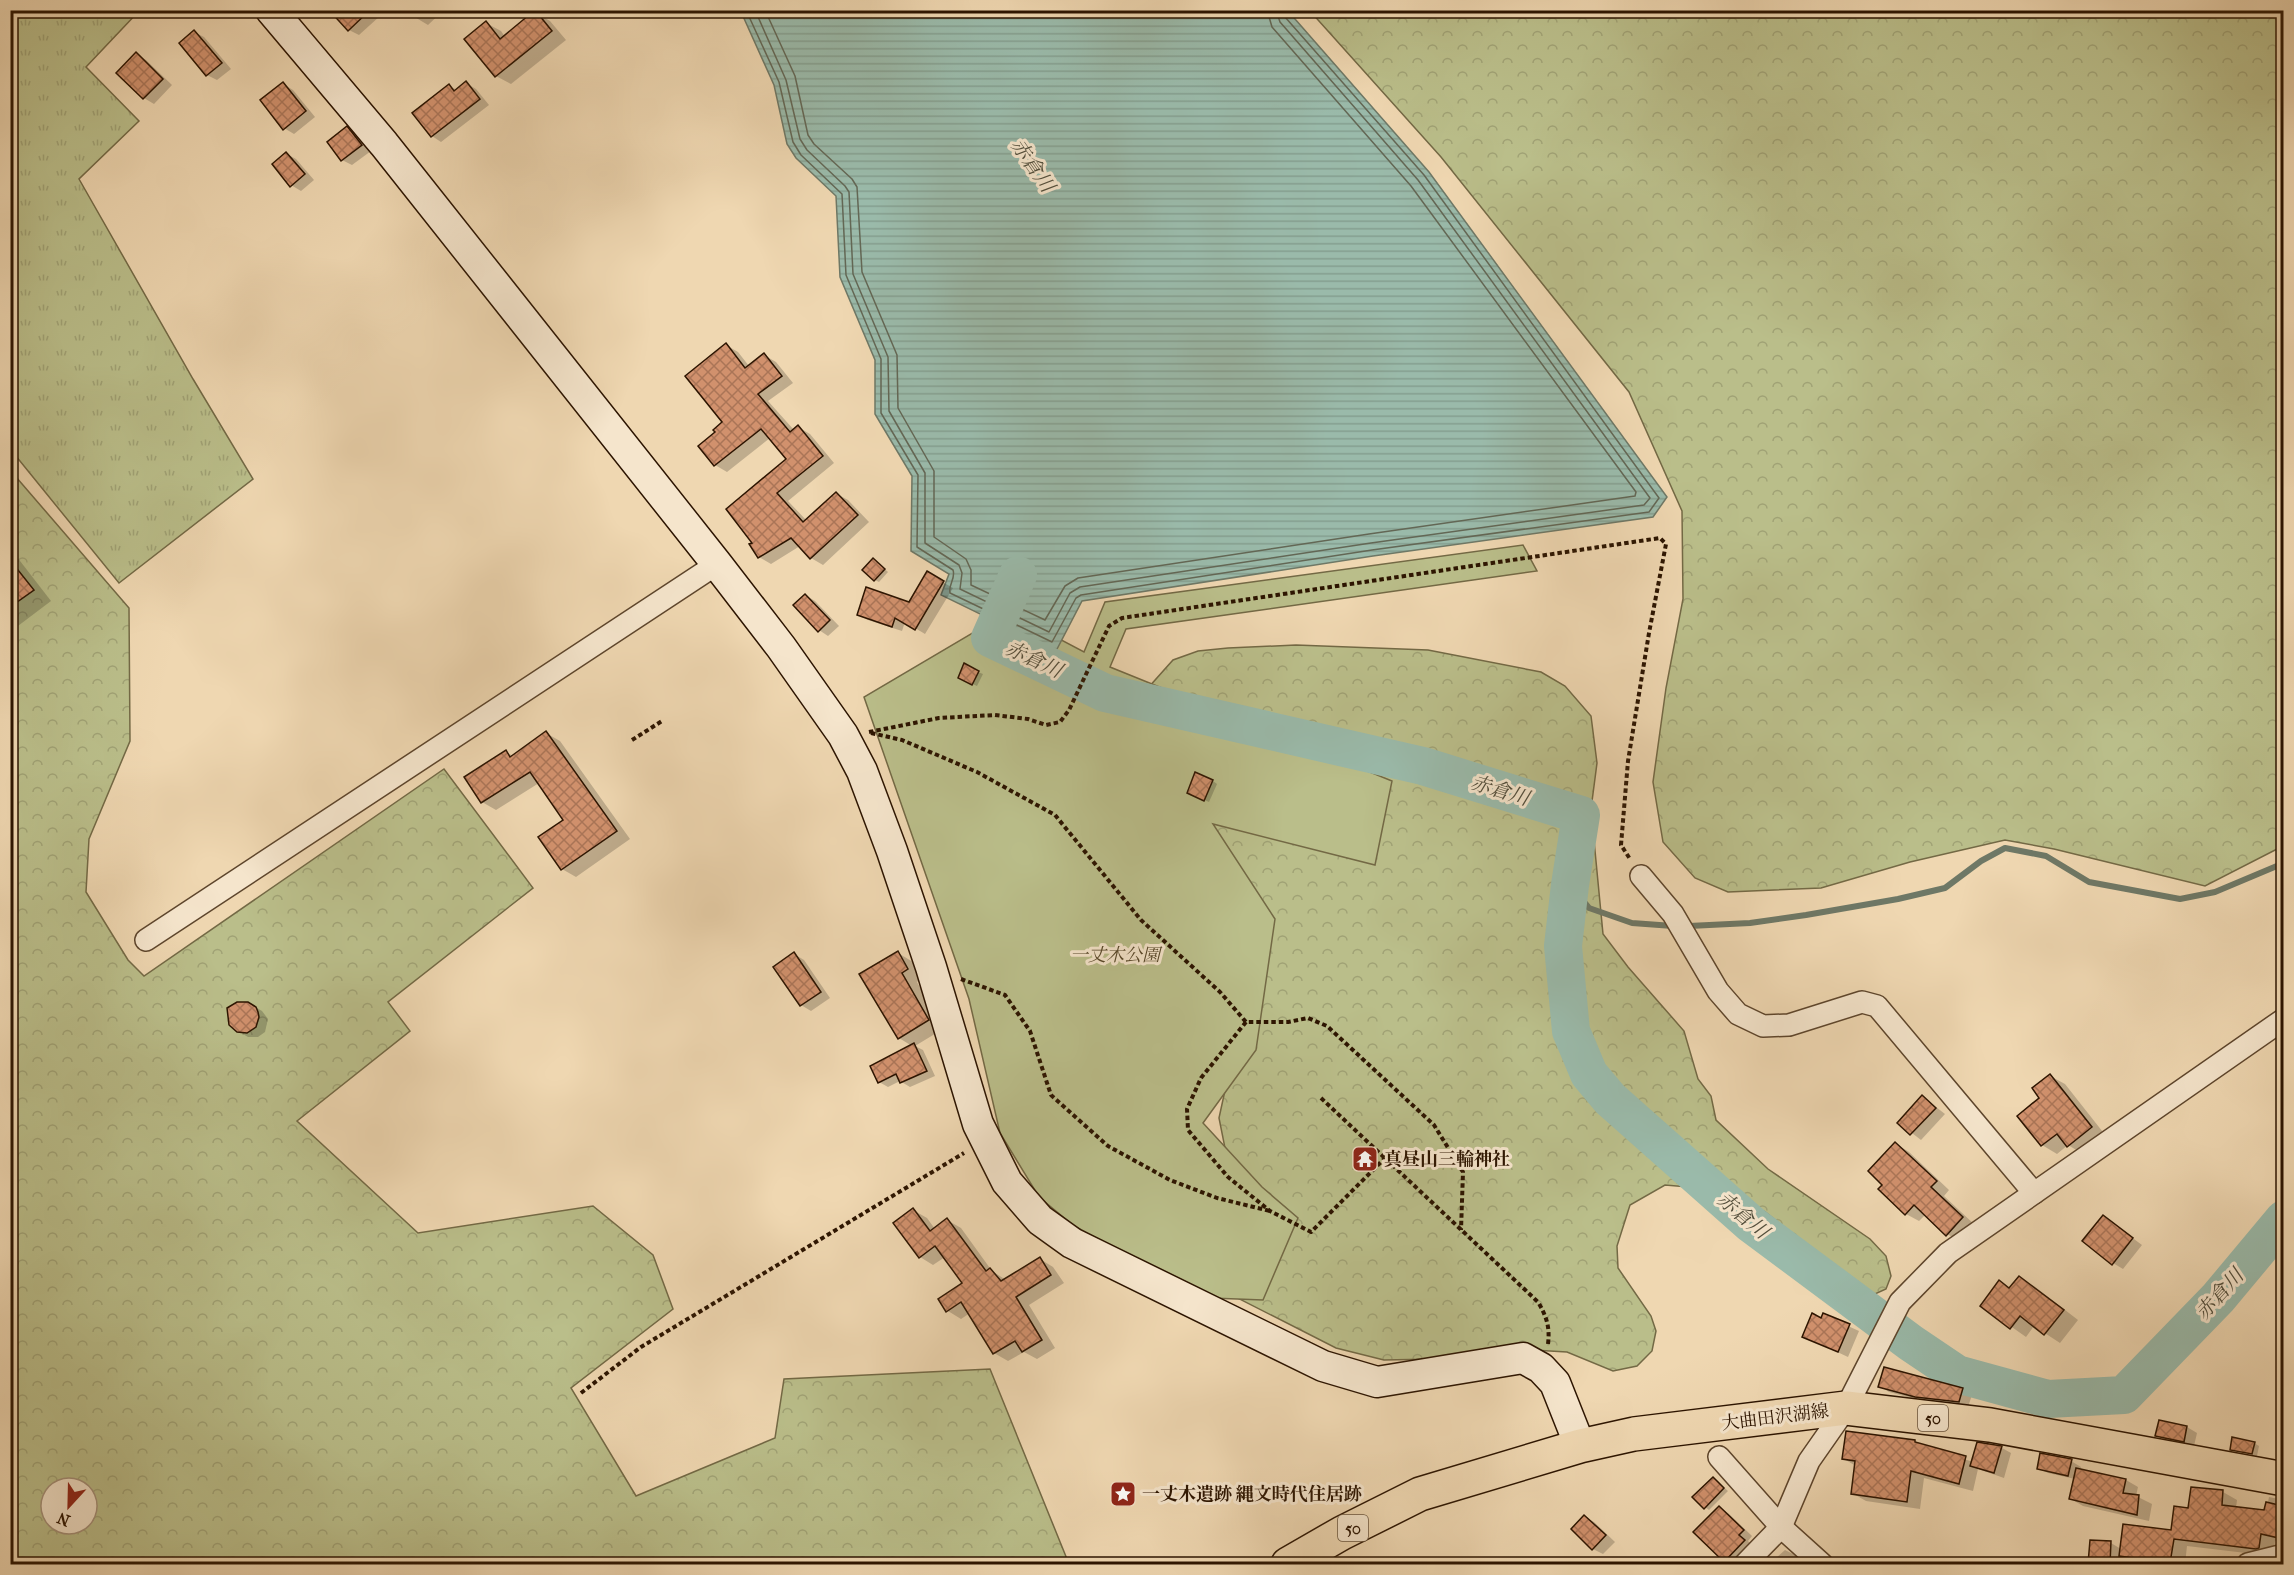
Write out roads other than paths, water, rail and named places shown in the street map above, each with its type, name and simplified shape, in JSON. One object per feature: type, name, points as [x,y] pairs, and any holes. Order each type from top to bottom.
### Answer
[{"type":"main road","name":"大曲田沢湖線","points":[[1288,1564],[1342,1533],[1420,1494],[1580,1446],[1634,1434],[1846,1408],[1990,1425],[2283,1479]]},
{"type":"street","points":[[271,10],[392,153],[781,647],[856,734],[862,771],[931,967],[971,1105],[1007,1182],[1040,1221],[1072,1243],[1323,1366],[1377,1382],[1523,1358],[1541,1368],[1555,1383],[1580,1446]]},
{"type":"street","points":[[146,940],[717,564]]},
{"type":"street","points":[[1641,876],[1673,914],[1718,991],[1738,1014],[1763,1026],[1789,1025],[1862,1002],[1877,1006],[2034,1193]]},
{"type":"street","points":[[1745,1564],[1781,1527],[1809,1461],[1846,1408],[1900,1302],[1948,1253],[2283,1019]]},
{"type":"street","points":[[1719,1457],[1781,1527],[1822,1564]]},
{"type":"street","points":[[2248,1564],[2283,1555]]},
{"type":"water","points":[[738,11],[1288,11],[1429,172],[1667,497],[1653,517],[1373,556],[1082,601],[1056,651],[941,595],[949,574],[911,551],[912,476],[875,414],[875,360],[840,277],[836,196],[796,158],[787,144],[774,85],[742,14]]},
{"type":"waterway","name":"赤倉川","points":[[1018,575],[990,638],[1105,693],[1423,766],[1581,815],[1563,946],[1571,1031],[1589,1074],[1610,1099],[1751,1224],[1911,1343],[1957,1374],[2048,1399],[2124,1395],[2218,1298],[2284,1219]]},
{"type":"waterway","points":[[1689,926],[1750,923],[1806,915],[1898,899],[1945,888],[1981,861],[2005,848],[2046,856],[2089,882],[2180,899],[2215,892],[2284,863]]},
{"type":"waterway","points":[[1570,885],[1589,908],[1632,923],[1673,926]]},
{"type":"place","name":"真昼山三輪神社","points":[[1365,1159]]},
{"type":"place","name":"一丈木遺跡 縄文時代住居跡","points":[[1123,1494]]},
{"type":"park label","name":"一丈木公園","points":[[1115,955]]}]
